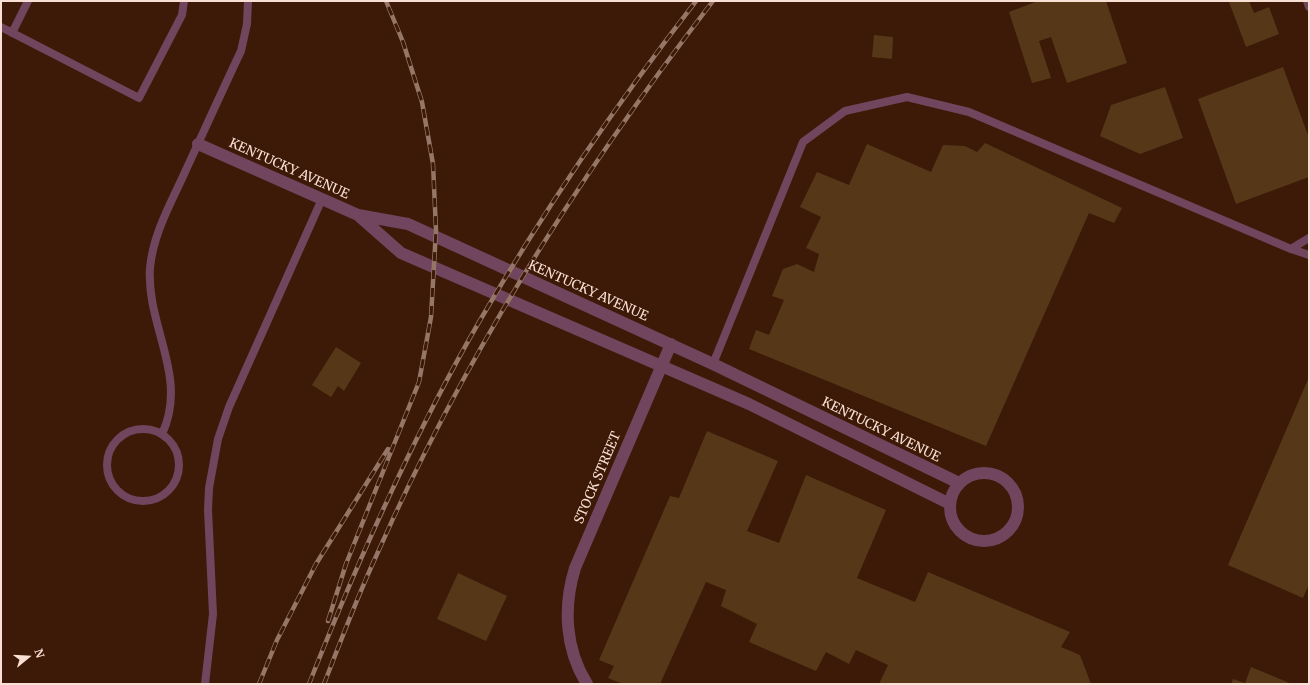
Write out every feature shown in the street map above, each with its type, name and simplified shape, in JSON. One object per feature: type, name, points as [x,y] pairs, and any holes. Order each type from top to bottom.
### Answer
[{"type":"street","name":"KENTUCKY AVENUE","points":[[198,144],[358,215],[408,224],[671,344],[959,483]]},
{"type":"street","points":[[358,215],[402,253],[749,404],[950,504]]},
{"type":"street","name":"STOCK STREET","points":[[587,684],[575,658],[568,627],[568,592],[575,568],[671,344]]},
{"type":"street","points":[[990,472],[1001,476],[1010,483],[1016,493],[1018,515],[1013,525],[1005,534],[996,539],[984,541],[973,539],[963,534],[956,526],[951,515],[950,504],[953,493],[959,483],[968,476],[990,472]]},
{"type":"lane","points":[[12,33],[28,1]]},
{"type":"lane","points":[[1,27],[139,98],[182,15],[184,1]]},
{"type":"lane","points":[[162,434],[168,418],[171,401],[171,376],[155,314],[150,269],[156,237],[241,51],[247,24],[248,1]]},
{"type":"lane","points":[[1307,1],[1309,7]]},
{"type":"lane","points":[[713,364],[803,142],[844,111],[907,98],[969,112],[1291,249],[1309,255]]},
{"type":"lane","points":[[205,684],[213,614],[208,510],[209,488],[218,439],[229,407],[322,199]]},
{"type":"lane","points":[[1291,249],[1309,238]]},
{"type":"lane","points":[[133,430],[153,430],[162,434],[171,442],[177,452],[179,464],[178,476],[173,486],[164,495],[154,500],[142,502],[130,500],[120,494],[112,486],[106,463],[109,452],[115,441],[124,434],[133,430]]},
{"type":"building","points":[[1038,1],[1106,1],[1127,63],[1067,83],[1051,37],[1039,41],[1051,78],[1032,83],[1009,12]]},
{"type":"building","points":[[1249,1],[1254,13],[1269,7],[1279,34],[1246,47],[1229,2]]},
{"type":"building","points":[[874,35],[893,37],[892,59],[872,57]]},
{"type":"building","points":[[1283,67],[1309,138],[1309,177],[1236,204],[1198,99]]},
{"type":"building","points":[[1165,87],[1183,138],[1140,154],[1100,136],[1111,105]]},
{"type":"building","points":[[985,143],[1122,208],[1114,223],[1089,213],[986,446],[749,349],[756,330],[769,335],[784,300],[772,296],[783,269],[797,264],[814,272],[819,254],[806,248],[821,217],[800,207],[817,172],[849,185],[867,144],[931,172],[943,145],[965,146],[977,152]]},
{"type":"building","points":[[336,347],[361,363],[344,391],[338,386],[331,397],[312,385]]},
{"type":"building","points":[[1309,377],[1309,584],[1303,598],[1228,565]]},
{"type":"building","points":[[707,431],[778,461],[747,531],[779,543],[806,475],[886,510],[857,578],[915,602],[928,572],[1070,632],[1061,647],[1080,655],[1091,684],[879,684],[888,665],[856,650],[849,664],[826,652],[816,671],[749,642],[757,624],[721,606],[726,590],[706,582],[660,684],[623,684],[608,678],[614,666],[599,660],[670,496],[679,498]]},
{"type":"building","points":[[458,573],[507,596],[486,641],[437,619]]},
{"type":"building","points":[[1251,667],[1292,684],[1231,684],[1233,679],[1245,683]]},
{"type":"railway","points":[[328,621],[346,564],[419,382],[431,317],[436,230],[433,164],[422,102],[403,42],[386,1]]},
{"type":"railway","points":[[309,684],[347,591],[387,500],[454,366],[504,280],[555,198],[638,78],[696,1]]},
{"type":"railway","points":[[324,684],[378,552],[412,479],[488,336],[529,266],[572,198],[665,65],[713,1]]},
{"type":"railway","points":[[259,684],[277,640],[316,564],[388,449]]}]
